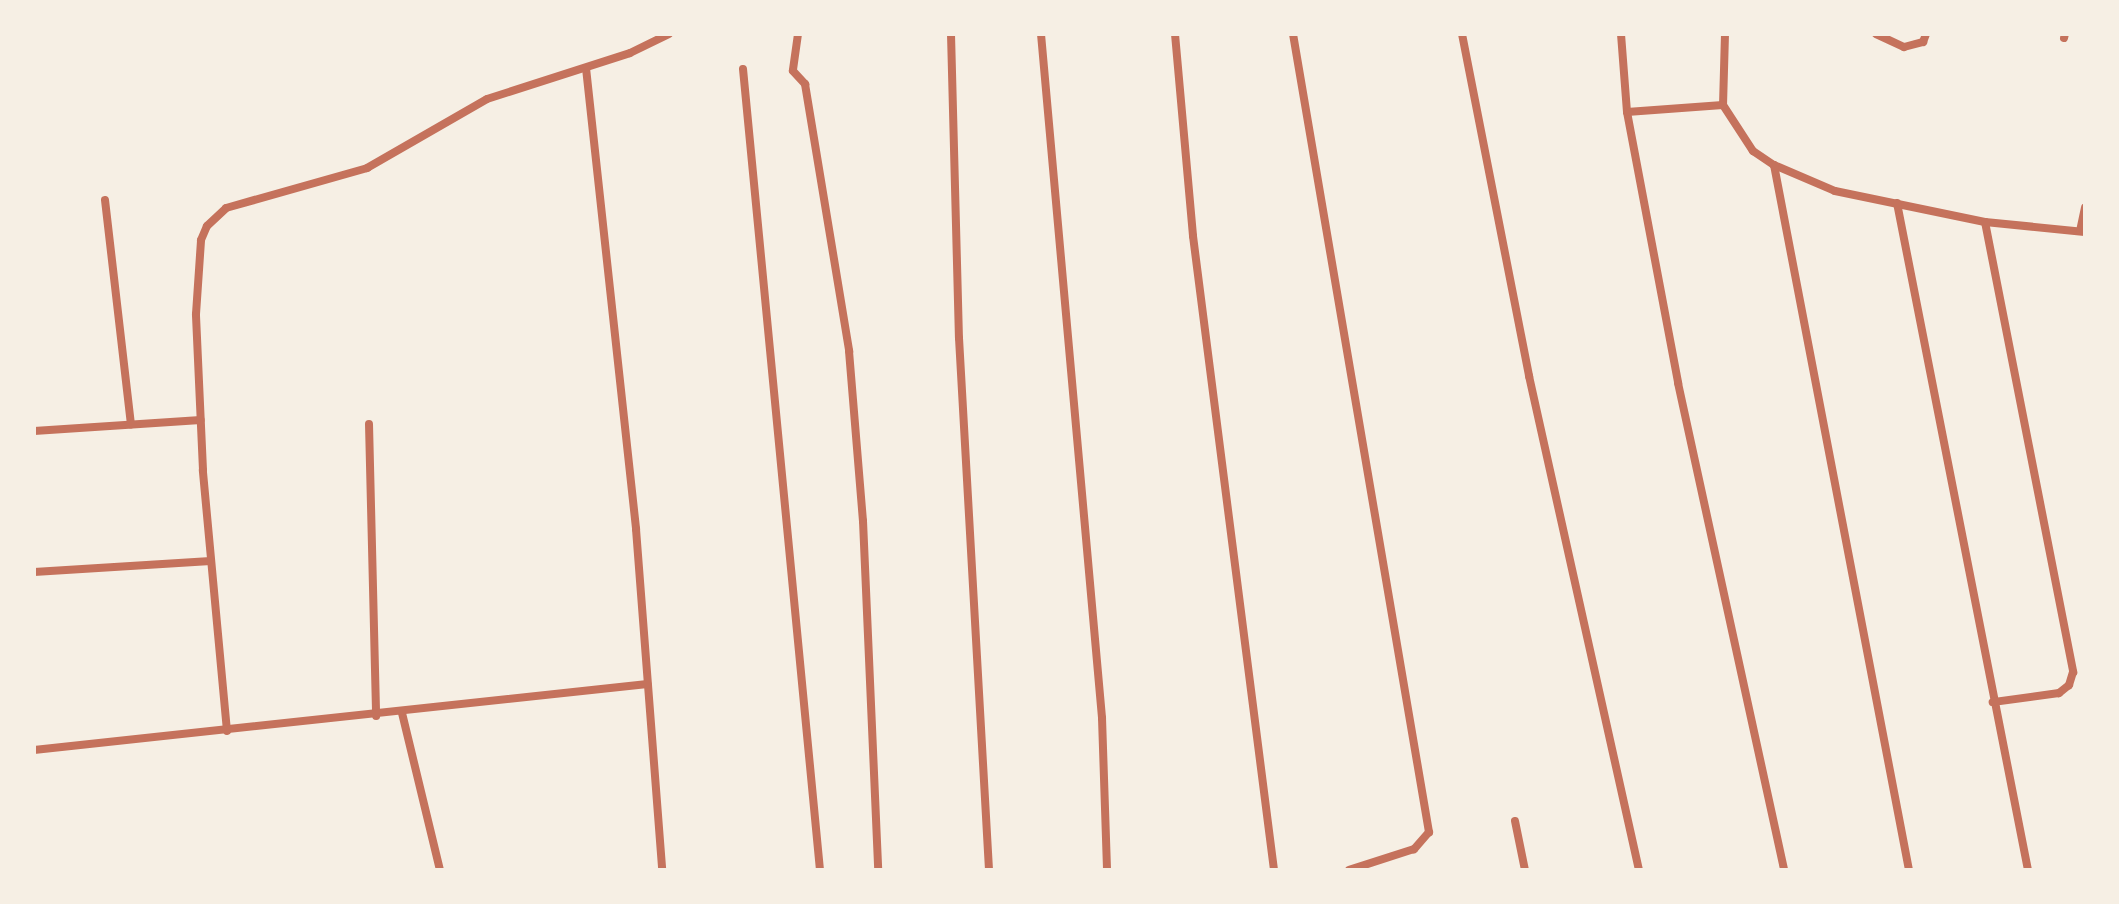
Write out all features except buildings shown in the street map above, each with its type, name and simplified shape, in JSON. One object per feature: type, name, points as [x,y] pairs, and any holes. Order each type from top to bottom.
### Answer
[{"type":"street","points":[[227,731],[201,420],[196,314],[201,240],[226,208],[367,168],[487,99],[586,68],[669,34]]},
{"type":"street","points":[[798,34],[793,71],[805,84],[849,351],[863,521],[878,870]]},
{"type":"street","points":[[951,34],[959,338],[989,870]]},
{"type":"street","points":[[1041,34],[1071,415],[1102,718],[1107,870]]},
{"type":"street","points":[[1175,34],[1193,236],[1274,870]]},
{"type":"street","points":[[1293,34],[1429,832],[1414,849],[1345,869]]},
{"type":"street","points":[[1462,34],[1529,376],[1639,870]]},
{"type":"street","points":[[1621,34],[1627,112],[1678,383],[1784,870]]},
{"type":"street","points":[[1725,34],[1723,105],[1753,151],[1774,165],[1835,191],[1985,222],[2082,232],[2085,208]]},
{"type":"street","points":[[1876,34],[1904,47],[1923,42],[1926,34]]},
{"type":"street","points":[[586,68],[647,684],[662,870]]},
{"type":"street","points":[[743,69],[820,870]]},
{"type":"street","points":[[1627,112],[1723,105]]},
{"type":"street","points":[[1774,165],[1909,870]]},
{"type":"street","points":[[105,200],[131,424]]},
{"type":"street","points":[[1897,203],[2028,870]]},
{"type":"street","points":[[1985,222],[2073,672],[2069,685],[2059,693],[1993,702]]},
{"type":"street","points":[[34,431],[201,420]]},
{"type":"street","points":[[369,424],[376,716]]},
{"type":"street","points":[[34,572],[211,561]]},
{"type":"street","points":[[34,750],[376,716],[647,684]]},
{"type":"street","points":[[402,713],[440,870]]},
{"type":"street","points":[[1515,821],[1525,870]]}]
